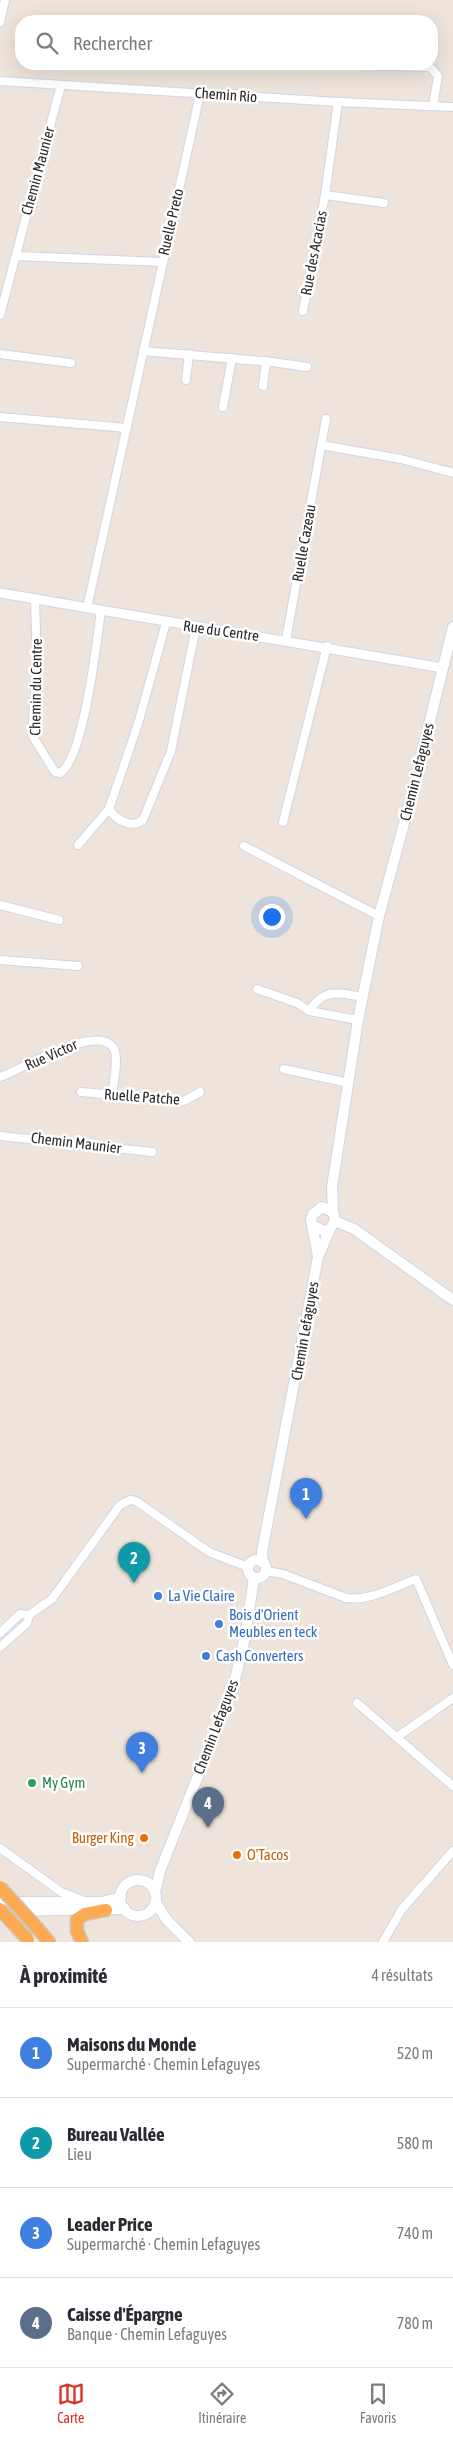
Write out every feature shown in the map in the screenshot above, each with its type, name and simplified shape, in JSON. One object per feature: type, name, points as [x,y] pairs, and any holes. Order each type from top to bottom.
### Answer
[{"type":"highway","points":[[0,1887],[49,1942]]},
{"type":"highway","points":[[0,1910],[29,1941]]},
{"type":"highway","points":[[82,1942],[77,1931],[77,1919],[85,1914],[106,1910]]},
{"type":"main road","name":"Chemin Lefaguyes","points":[[156,1897],[160,1871],[233,1688],[245,1637],[254,1578],[250,1575],[257,1566],[262,1552],[318,1257],[333,1220],[332,1188],[358,1020],[379,916],[412,794],[453,627]]},
{"type":"main road","name":"Chemin Lefaguyes","points":[[317,1209],[332,1188]]},
{"type":"main road","points":[[333,1220],[324,1231],[314,1226],[312,1220],[317,1209],[329,1208],[333,1220],[354,1229],[453,1300]]},
{"type":"main road","name":"Chemin Lefaguyes","points":[[314,1226],[318,1257]]},
{"type":"main road","points":[[125,1909],[121,1897],[123,1889],[129,1883],[137,1880],[146,1881],[160,1871]]},
{"type":"main road","points":[[146,1881],[167,1920],[189,1942]]},
{"type":"main road","points":[[0,1902],[102,1902],[121,1897]]},
{"type":"main road","points":[[146,1914],[156,1897]]},
{"type":"main road","points":[[0,1910],[125,1909],[135,1915],[146,1914],[167,1920]]},
{"type":"street","points":[[0,22],[5,0]]},
{"type":"street","points":[[433,70],[438,76],[433,106]]},
{"type":"street","name":"Chemin Rio","points":[[0,81],[338,102],[453,107]]},
{"type":"street","name":"Chemin Maunier","points":[[0,315],[2,300],[16,256],[61,85]]},
{"type":"street","name":"Ruelle Preto","points":[[88,608],[200,94]]},
{"type":"street","name":"Rue des Acacias","points":[[302,311],[325,195],[338,102]]},
{"type":"street","name":"Rue des Acacias","points":[[325,195],[384,203]]},
{"type":"street","points":[[16,256],[162,262]]},
{"type":"street","points":[[143,351],[266,361],[307,367]]},
{"type":"street","points":[[0,354],[71,363]]},
{"type":"street","points":[[186,380],[189,354]]},
{"type":"street","points":[[223,407],[232,358]]},
{"type":"street","points":[[263,386],[266,361]]},
{"type":"street","points":[[0,417],[127,428]]},
{"type":"street","name":"Ruelle Cazeau","points":[[286,640],[326,419]]},
{"type":"street","points":[[321,445],[402,459],[453,473]]},
{"type":"street","name":"Rue du Centre","points":[[0,593],[166,623],[327,646],[443,668]]},
{"type":"street","name":"Chemin du Centre","points":[[36,599],[37,666],[32,735],[54,772],[60,773],[69,765],[75,748],[90,692],[101,610]]},
{"type":"street","points":[[78,844],[109,809],[138,724],[166,623]]},
{"type":"street","points":[[109,809],[113,815],[130,825],[137,824],[142,820],[171,752],[196,627]]},
{"type":"street","points":[[283,822],[327,646]]},
{"type":"street","points":[[244,846],[379,916]]},
{"type":"street","points":[[0,905],[59,920]]},
{"type":"street","points":[[0,960],[78,966]]},
{"type":"street","points":[[257,990],[297,1003],[309,1011],[358,1020]]},
{"type":"street","points":[[309,1011],[319,1000],[333,992],[363,997]]},
{"type":"street","name":"Rue Victor","points":[[0,1077],[69,1045],[85,1041],[106,1042],[112,1046],[116,1055],[112,1096]]},
{"type":"street","points":[[284,1068],[349,1083]]},
{"type":"street","name":"Ruelle Patche","points":[[80,1092],[184,1101],[200,1092]]},
{"type":"street","name":"Chemin Maunier","points":[[0,1136],[152,1152]]},
{"type":"street","points":[[0,1647],[27,1623],[29,1615],[52,1599],[120,1505],[130,1500],[136,1501],[209,1552],[282,1574],[346,1598],[369,1597],[416,1579],[453,1665]]},
{"type":"street","points":[[0,1632],[20,1614],[29,1615]]},
{"type":"street","points":[[398,1737],[453,1698]]},
{"type":"street","points":[[358,1703],[453,1786]]},
{"type":"street","points":[[0,1848],[61,1892],[86,1902]]},
{"type":"street","points":[[383,1942],[402,1908],[453,1851]]},
{"type":"place","name":"Maisons du Monde","points":[[306,1519]]},
{"type":"place","name":"Bureau Vallée","points":[[134,1583]]},
{"type":"place","name":"La Vie Claire","points":[[158,1596]]},
{"type":"place","name":"Bois d'Orient Meubles en teck","points":[[219,1624]]},
{"type":"place","name":"Cash Converters","points":[[206,1656]]},
{"type":"place","name":"Leader Price","points":[[142,1773]]},
{"type":"place","name":"My Gym","points":[[32,1783]]},
{"type":"place","name":"Caisse d'Épargne","points":[[208,1828]]},
{"type":"place","name":"Burger King","points":[[144,1838]]},
{"type":"place","name":"O'Tacos","points":[[237,1855]]}]
